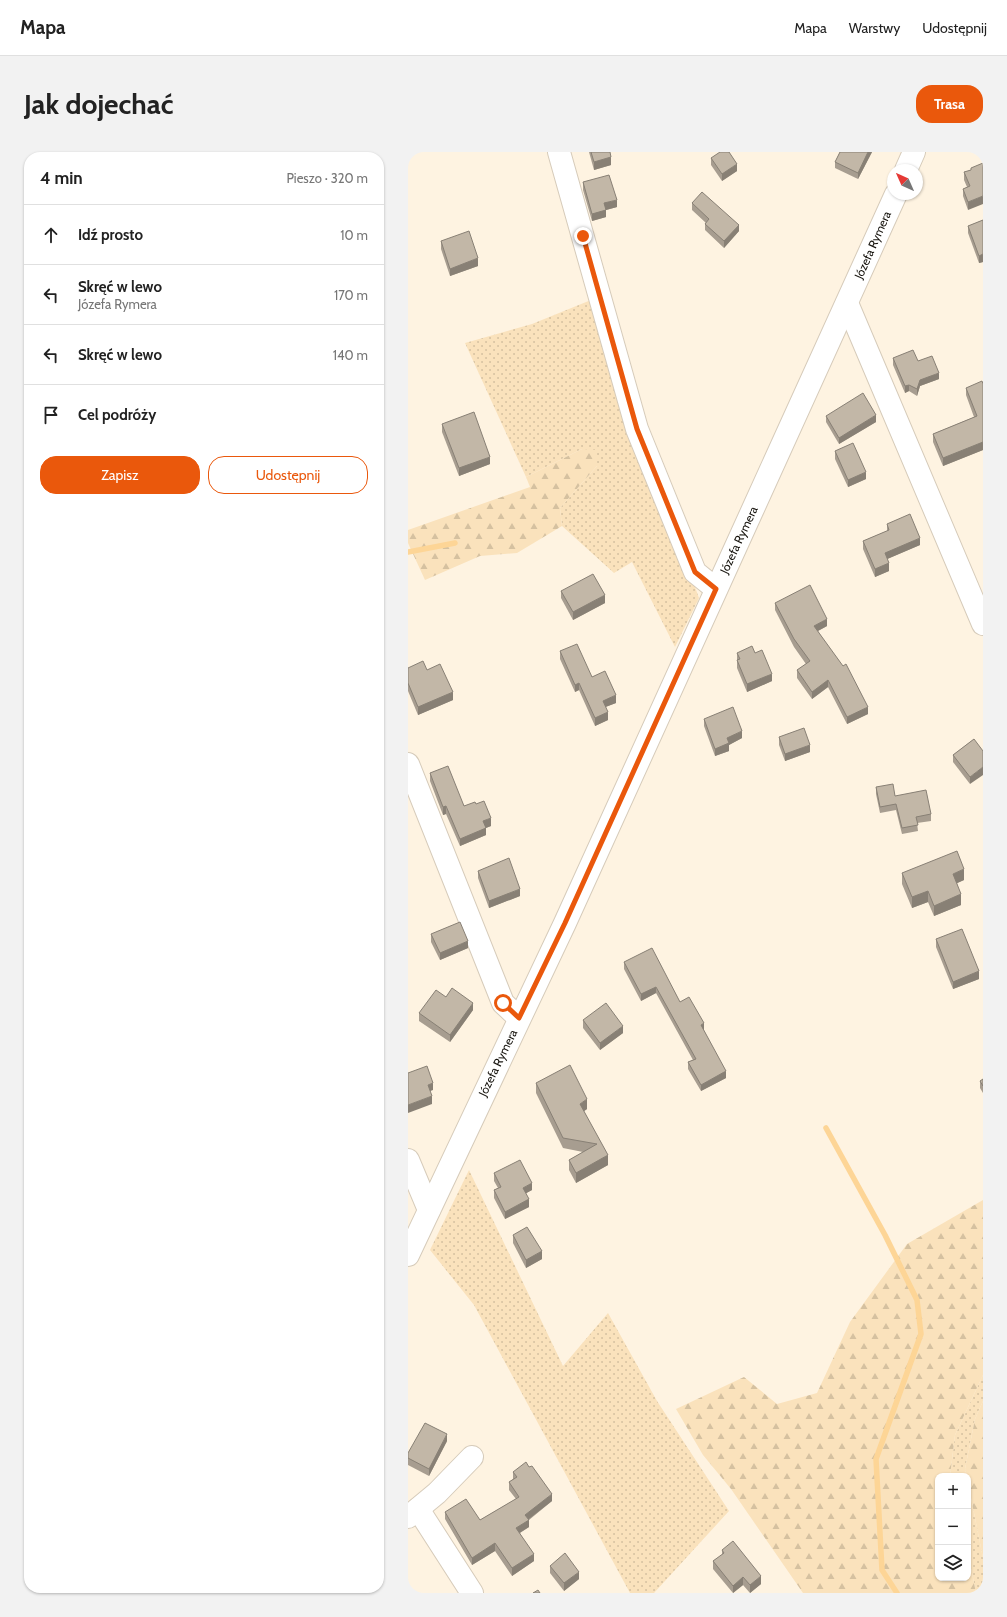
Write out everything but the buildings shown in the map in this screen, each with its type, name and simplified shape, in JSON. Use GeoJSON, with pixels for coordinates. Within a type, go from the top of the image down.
{"type":"FeatureCollection","features":[{"type":"Feature","properties":{"kind":"street"},"geometry":{"type":"LineString","coordinates":[[559,152],[637,429],[695,572],[716,589]]}},
{"type":"Feature","properties":{"kind":"street"},"geometry":{"type":"LineString","coordinates":[[909,164],[914,152]]}},
{"type":"Feature","properties":{"kind":"street","name":"Józefa Rymera"},"geometry":{"type":"LineString","coordinates":[[408,1255],[565,923],[893,200]]}},
{"type":"Feature","properties":{"kind":"street"},"geometry":{"type":"LineString","coordinates":[[847,303],[983,624]]}},
{"type":"Feature","properties":{"kind":"street"},"geometry":{"type":"LineString","coordinates":[[408,764],[503,1003],[519,1018]]}},
{"type":"Feature","properties":{"kind":"street"},"geometry":{"type":"LineString","coordinates":[[408,1160],[429,1210]]}},
{"type":"Feature","properties":{"kind":"street"},"geometry":{"type":"LineString","coordinates":[[472,1457],[437,1493],[413,1513],[472,1593]]}},
{"type":"Feature","properties":{"kind":"green space"},"geometry":{"type":"Polygon","coordinates":[[[591,300],[699,598],[675,647],[632,562],[614,573],[562,526],[560,508],[597,466],[582,449],[526,477],[465,343],[532,324],[591,300]]]}},
{"type":"Feature","properties":{"kind":"green space"},"geometry":{"type":"Polygon","coordinates":[[[582,449],[597,450],[597,466],[560,508],[562,526],[517,553],[480,556],[425,580],[408,543],[408,530],[530,487],[526,477],[582,449]]]}},
{"type":"Feature","properties":{"kind":"green space"},"geometry":{"type":"Polygon","coordinates":[[[469,1170],[563,1366],[608,1313],[657,1401],[729,1511],[654,1593],[630,1593],[474,1305],[430,1250],[469,1170]]]}},
{"type":"Feature","properties":{"kind":"green space"},"geometry":{"type":"Polygon","coordinates":[[[983,1200],[983,1375],[955,1435],[950,1473],[935,1473],[935,1581],[971,1581],[971,1568],[976,1593],[803,1593],[731,1489],[703,1455],[676,1409],[744,1377],[777,1404],[817,1393],[850,1322],[907,1244],[983,1200]]]}},
{"type":"Feature","properties":{"kind":"green space"},"geometry":{"type":"Polygon","coordinates":[[[983,1375],[983,1401],[975,1419],[965,1469],[966,1473],[950,1473],[955,1435],[983,1375]]]}},
{"type":"Feature","properties":{"kind":"green space"},"geometry":{"type":"Polygon","coordinates":[[[983,1401],[983,1558],[971,1498],[971,1473],[966,1473],[965,1469],[975,1419],[983,1401]]]}},
{"type":"Feature","properties":{"kind":"green space"},"geometry":{"type":"Polygon","coordinates":[[[971,1498],[983,1558],[983,1593],[976,1593],[971,1568],[971,1498]]]}},
{"type":"Feature","properties":{"kind":"waterway"},"geometry":{"type":"LineString","coordinates":[[408,552],[455,543]]}},
{"type":"Feature","properties":{"kind":"waterway"},"geometry":{"type":"LineString","coordinates":[[826,1128],[885,1235],[917,1300],[921,1334],[876,1459],[882,1570],[897,1593]]}},
{"type":"Feature","properties":{"kind":"route"},"geometry":{"type":"LineString","coordinates":[[503,1003],[519,1018],[565,923],[716,589],[695,572],[637,429],[583,236]]}}]}
